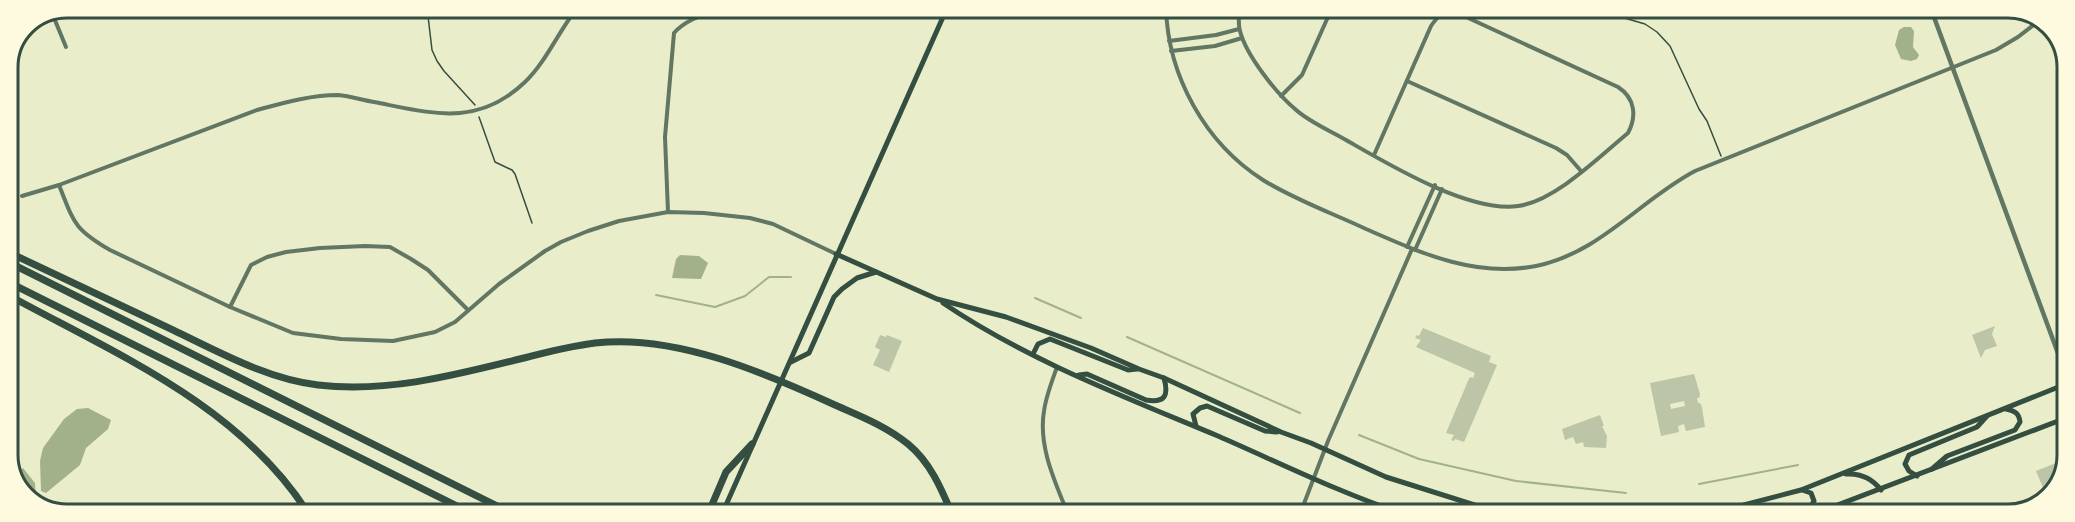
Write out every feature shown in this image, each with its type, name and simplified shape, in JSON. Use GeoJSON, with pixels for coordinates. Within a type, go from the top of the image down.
{"type":"FeatureCollection","features":[{"type":"Feature","properties":{"kind":"highway"},"geometry":{"type":"LineString","coordinates":[[18,257],[266,373],[316,385],[349,388],[403,385],[576,346],[624,341],[668,346],[755,370],[782,380],[880,425],[910,446],[933,473],[947,504]]}},
{"type":"Feature","properties":{"kind":"highway"},"geometry":{"type":"LineString","coordinates":[[18,267],[493,504]]}},
{"type":"Feature","properties":{"kind":"highway"},"geometry":{"type":"LineString","coordinates":[[18,287],[453,504]]}},
{"type":"Feature","properties":{"kind":"highway"},"geometry":{"type":"LineString","coordinates":[[18,300],[204,405],[251,445],[302,504]]}},
{"type":"Feature","properties":{"kind":"highway"},"geometry":{"type":"LineString","coordinates":[[712,504],[726,472],[752,444]]}},
{"type":"Feature","properties":{"kind":"main road"},"geometry":{"type":"LineString","coordinates":[[726,504],[942,18]]}},
{"type":"Feature","properties":{"kind":"main road"},"geometry":{"type":"LineString","coordinates":[[836,254],[937,299],[1006,317],[1091,348],[1386,477],[1464,504]]}},
{"type":"Feature","properties":{"kind":"main road"},"geometry":{"type":"LineString","coordinates":[[789,363],[809,352],[834,297],[858,278],[876,272]]}},
{"type":"Feature","properties":{"kind":"main road"},"geometry":{"type":"LineString","coordinates":[[937,299],[969,321],[1057,367],[1375,504]]}},
{"type":"Feature","properties":{"kind":"main road"},"geometry":{"type":"LineString","coordinates":[[1033,354],[1038,344],[1050,339],[1128,370],[1139,369]]}},
{"type":"Feature","properties":{"kind":"main road"},"geometry":{"type":"LineString","coordinates":[[1078,375],[1088,374],[1146,400],[1154,401],[1166,395],[1164,378]]}},
{"type":"Feature","properties":{"kind":"main road"},"geometry":{"type":"LineString","coordinates":[[1748,504],[1801,490],[2057,388]]}},
{"type":"Feature","properties":{"kind":"main road"},"geometry":{"type":"LineString","coordinates":[[1196,427],[1193,414],[1207,406],[1265,431],[1281,432]]}},
{"type":"Feature","properties":{"kind":"main road"},"geometry":{"type":"LineString","coordinates":[[1929,472],[1947,456],[2015,430],[2020,422],[2019,416],[2016,412],[2005,409]]}},
{"type":"Feature","properties":{"kind":"main road"},"geometry":{"type":"LineString","coordinates":[[1917,476],[1909,471],[1905,464],[1909,455],[1977,427],[1988,415]]}},
{"type":"Feature","properties":{"kind":"main road"},"geometry":{"type":"LineString","coordinates":[[1842,504],[2057,422]]}},
{"type":"Feature","properties":{"kind":"main road"},"geometry":{"type":"LineString","coordinates":[[1841,474],[1862,475],[1881,490]]}},
{"type":"Feature","properties":{"kind":"main road"},"geometry":{"type":"LineString","coordinates":[[1801,490],[1811,493],[1814,501],[1812,504]]}},
{"type":"Feature","properties":{"kind":"street"},"geometry":{"type":"LineString","coordinates":[[22,196],[59,185],[257,110],[310,97],[340,95],[444,115],[477,111],[509,96],[526,81],[570,18]]}},
{"type":"Feature","properties":{"kind":"street"},"geometry":{"type":"LineString","coordinates":[[668,212],[665,137],[674,33],[679,27],[698,18]]}},
{"type":"Feature","properties":{"kind":"street"},"geometry":{"type":"LineString","coordinates":[[1167,18],[1171,51],[1189,98],[1205,124],[1252,172],[1294,196],[1412,249],[1462,266],[1491,269],[1524,268],[1564,258],[1605,235],[1666,188],[1695,171],[1953,68],[2006,45],[2033,25]]}},
{"type":"Feature","properties":{"kind":"street"},"geometry":{"type":"LineString","coordinates":[[1239,18],[1242,38],[1270,83],[1301,114],[1374,155],[1442,189],[1479,203],[1493,206],[1520,206],[1545,198],[1628,133],[1633,124],[1632,104],[1625,92],[1468,18]]}},
{"type":"Feature","properties":{"kind":"street"},"geometry":{"type":"LineString","coordinates":[[1281,96],[1302,75],[1328,18]]}},
{"type":"Feature","properties":{"kind":"street"},"geometry":{"type":"LineString","coordinates":[[1374,155],[1431,26],[1438,18]]}},
{"type":"Feature","properties":{"kind":"street"},"geometry":{"type":"LineString","coordinates":[[1934,18],[2057,351]]}},
{"type":"Feature","properties":{"kind":"street"},"geometry":{"type":"LineString","coordinates":[[54,20],[66,47]]}},
{"type":"Feature","properties":{"kind":"street"},"geometry":{"type":"LineString","coordinates":[[1169,41],[1216,35],[1239,29]]}},
{"type":"Feature","properties":{"kind":"street"},"geometry":{"type":"LineString","coordinates":[[1171,51],[1215,46],[1242,38]]}},
{"type":"Feature","properties":{"kind":"street"},"geometry":{"type":"LineString","coordinates":[[1407,81],[1556,148],[1567,155],[1581,171]]}},
{"type":"Feature","properties":{"kind":"street"},"geometry":{"type":"LineString","coordinates":[[59,185],[77,228],[90,238],[230,307],[293,333],[341,339],[393,340],[435,332],[455,322],[523,266],[561,242],[619,221],[668,212],[750,218],[773,224],[836,254]]}},
{"type":"Feature","properties":{"kind":"street"},"geometry":{"type":"LineString","coordinates":[[1412,249],[1435,185]]}},
{"type":"Feature","properties":{"kind":"street"},"geometry":{"type":"LineString","coordinates":[[1304,504],[1412,249],[1442,189]]}},
{"type":"Feature","properties":{"kind":"street"},"geometry":{"type":"LineString","coordinates":[[230,307],[251,265],[267,256],[320,248],[365,246],[390,248],[428,270],[468,310]]}},
{"type":"Feature","properties":{"kind":"street"},"geometry":{"type":"LineString","coordinates":[[1057,367],[1044,411],[1042,434],[1049,463],[1064,504]]}},
{"type":"Feature","properties":{"kind":"path"},"geometry":{"type":"LineString","coordinates":[[428,18],[432,50],[437,61],[475,105]]}},
{"type":"Feature","properties":{"kind":"path"},"geometry":{"type":"LineString","coordinates":[[1624,18],[1645,24],[1657,32],[1670,46],[1720,153]]}},
{"type":"Feature","properties":{"kind":"path"},"geometry":{"type":"LineString","coordinates":[[478,116],[495,162],[512,170],[515,174],[532,223]]}},
{"type":"Feature","properties":{"kind":"shaded area"},"geometry":{"type":"Polygon","coordinates":[[[1911,27],[1914,31],[1913,47],[1919,55],[1917,59],[1911,61],[1901,59],[1895,45],[1899,30],[1911,27]]]}},
{"type":"Feature","properties":{"kind":"shaded area"},"geometry":{"type":"Polygon","coordinates":[[[680,255],[699,256],[708,263],[701,279],[672,278],[676,259],[680,255]]]}},
{"type":"Feature","properties":{"kind":"shaded area"},"geometry":{"type":"Polygon","coordinates":[[[88,408],[111,420],[108,429],[86,448],[80,465],[46,493],[41,491],[40,461],[43,448],[64,419],[77,409],[88,408]]]}},
{"type":"Feature","properties":{"kind":"shaded area"},"geometry":{"type":"Polygon","coordinates":[[[23,468],[35,483],[36,492],[26,482],[21,470],[23,468]]]}},
{"type":"Feature","properties":{"kind":"building"},"geometry":{"type":"Polygon","coordinates":[[[1995,326],[1992,334],[1997,346],[1985,350],[1981,358],[1972,335],[1995,326]]]}},
{"type":"Feature","properties":{"kind":"building"},"geometry":{"type":"Polygon","coordinates":[[[1423,328],[1491,356],[1489,362],[1497,365],[1464,442],[1451,440],[1454,435],[1446,433],[1468,381],[1475,373],[1416,347],[1421,340],[1415,338],[1419,336],[1423,328]]]}},
{"type":"Feature","properties":{"kind":"building"},"geometry":{"type":"Polygon","coordinates":[[[880,335],[886,337],[887,335],[902,341],[889,372],[873,365],[880,350],[875,347],[880,335]]]}},
{"type":"Feature","properties":{"kind":"building"},"geometry":{"type":"Polygon","coordinates":[[[1694,374],[1700,394],[1697,398],[1698,403],[1702,407],[1705,427],[1686,431],[1684,424],[1678,426],[1679,432],[1661,436],[1650,383],[1694,374]],[[1684,401],[1670,404],[1671,409],[1685,406],[1684,401]]]}},
{"type":"Feature","properties":{"kind":"building"},"geometry":{"type":"Polygon","coordinates":[[[1600,415],[1607,436],[1606,448],[1584,447],[1583,442],[1576,444],[1573,437],[1565,440],[1562,429],[1600,415]]]}},
{"type":"Feature","properties":{"kind":"building"},"geometry":{"type":"Polygon","coordinates":[[[2056,463],[2053,474],[2043,489],[2036,471],[2056,463]]]}},
{"type":"Feature","properties":{"kind":"waterway"},"geometry":{"type":"LineString","coordinates":[[656,295],[715,307],[745,296],[769,277],[791,277]]}},
{"type":"Feature","properties":{"kind":"waterway"},"geometry":{"type":"LineString","coordinates":[[1035,298],[1081,318]]}},
{"type":"Feature","properties":{"kind":"waterway"},"geometry":{"type":"LineString","coordinates":[[1127,337],[1300,413]]}},
{"type":"Feature","properties":{"kind":"waterway"},"geometry":{"type":"LineString","coordinates":[[1359,435],[1419,459],[1516,481],[1626,493]]}},
{"type":"Feature","properties":{"kind":"waterway"},"geometry":{"type":"LineString","coordinates":[[1699,484],[1798,465]]}}]}
